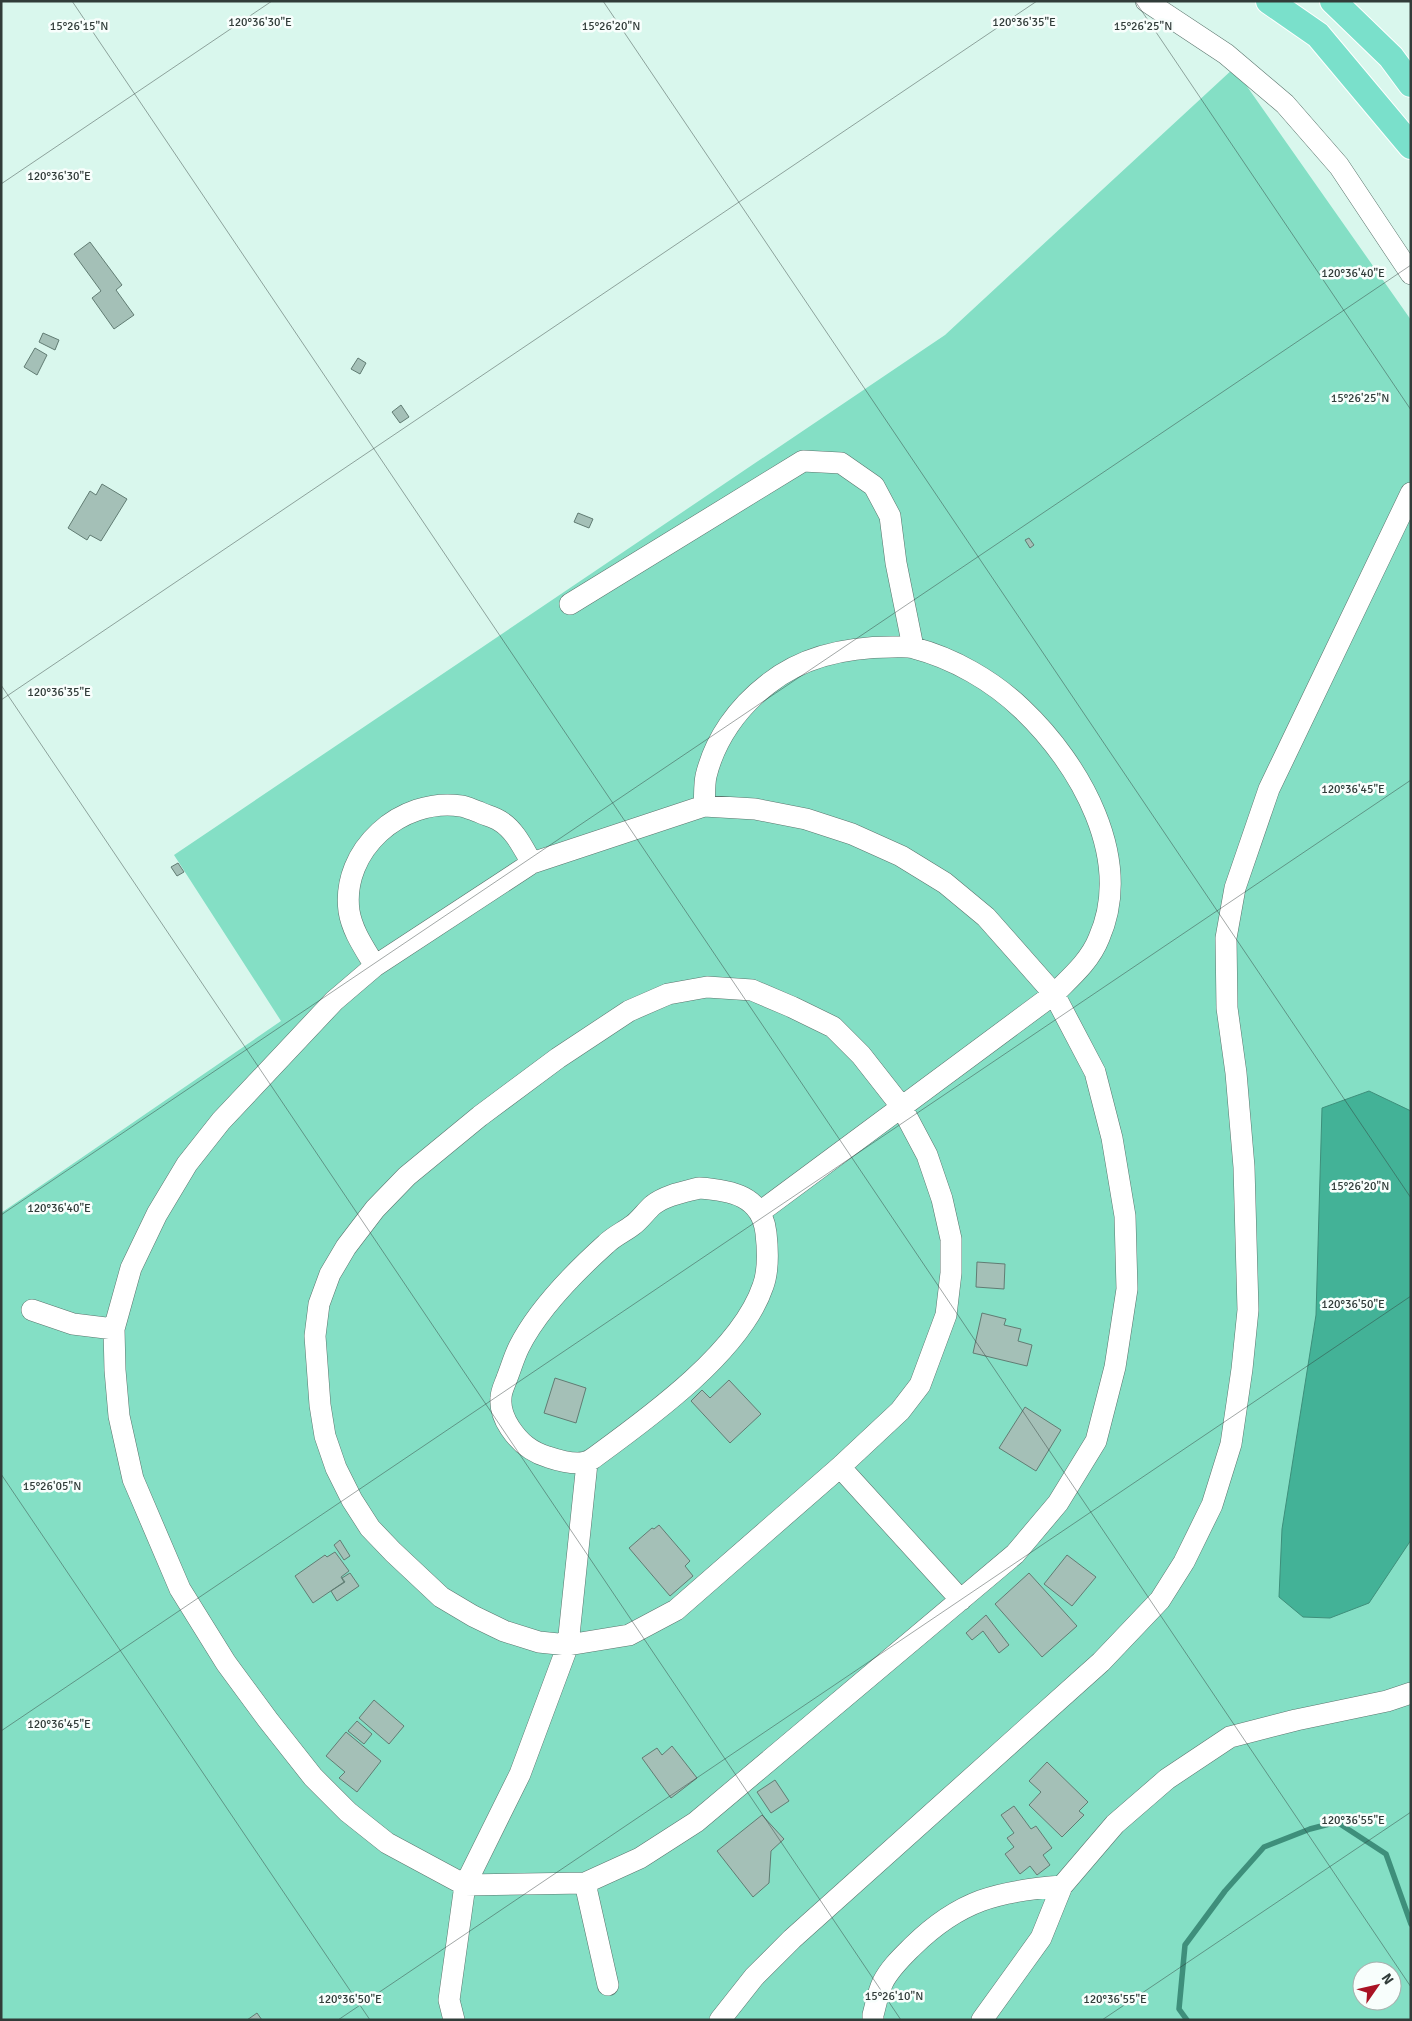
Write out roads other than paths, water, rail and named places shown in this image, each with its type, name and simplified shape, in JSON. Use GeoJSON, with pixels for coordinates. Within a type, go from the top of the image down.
{"type":"FeatureCollection","features":[{"type":"Feature","properties":{"kind":"main road"},"geometry":{"type":"LineString","coordinates":[[1268,1],[1318,35],[1411,146]]}},
{"type":"Feature","properties":{"kind":"main road"},"geometry":{"type":"LineString","coordinates":[[1333,1],[1391,57],[1411,84]]}},
{"type":"Feature","properties":{"kind":"street"},"geometry":{"type":"LineString","coordinates":[[1146,1],[1226,54],[1286,104],[1339,166],[1411,274]]}},
{"type":"Feature","properties":{"kind":"street"},"geometry":{"type":"LineString","coordinates":[[570,604],[803,461],[841,463],[874,486],[890,516],[896,563],[913,648]]}},
{"type":"Feature","properties":{"kind":"street"},"geometry":{"type":"LineString","coordinates":[[720,2020],[754,1977],[792,1939],[1100,1662],[1160,1600],[1184,1562],[1212,1505],[1231,1444],[1248,1310],[1244,1166],[1236,1073],[1227,1008],[1226,938],[1235,888],[1269,789],[1410,495]]}},
{"type":"Feature","properties":{"kind":"street"},"geometry":{"type":"LineString","coordinates":[[704,806],[706,777],[723,732],[755,694],[775,678],[799,664],[824,656],[867,647],[913,648],[958,665],[997,688],[1022,708],[1068,763],[1100,827],[1107,854],[1111,884],[1108,911],[1099,938],[1086,961],[1054,994],[760,1212]]}},
{"type":"Feature","properties":{"kind":"street"},"geometry":{"type":"LineString","coordinates":[[375,966],[355,931],[349,911],[350,890],[354,866],[366,846],[387,826],[418,809],[439,806],[461,806],[500,820],[515,834],[532,863]]}},
{"type":"Feature","properties":{"kind":"street"},"geometry":{"type":"LineString","coordinates":[[704,806],[755,809],[806,819],[852,834],[901,856],[945,883],[986,917],[1054,994],[1095,1072],[1112,1138],[1126,1216],[1127,1289],[1115,1367],[1096,1441],[1058,1503],[1015,1554],[696,1822],[640,1858],[585,1883],[465,1885],[387,1842],[348,1812],[313,1777],[226,1663],[180,1589],[133,1479],[119,1416],[114,1329],[131,1268],[157,1214],[187,1164],[221,1121],[334,1001],[375,966],[532,863],[704,806]]}},
{"type":"Feature","properties":{"kind":"street"},"geometry":{"type":"LineString","coordinates":[[706,987],[752,990],[833,1027],[861,1055],[901,1106],[927,1155],[942,1199],[951,1238],[951,1273],[946,1315],[920,1385],[900,1411],[840,1467],[676,1610],[629,1635],[568,1645],[539,1642],[504,1631],[473,1616],[441,1597],[370,1528],[352,1500],[336,1468],[326,1436],[320,1405],[315,1336],[319,1304],[330,1274],[346,1247],[375,1209],[407,1176],[480,1116],[558,1058],[629,1011],[668,994],[706,987]]}},
{"type":"Feature","properties":{"kind":"street"},"geometry":{"type":"LineString","coordinates":[[699,1188],[723,1189],[745,1198],[760,1212],[766,1230],[768,1252],[763,1286],[750,1313],[733,1336],[685,1387],[659,1410],[587,1463],[554,1459],[535,1453],[517,1440],[504,1418],[501,1397],[519,1347],[550,1302],[608,1242],[633,1225],[654,1204],[678,1193],[699,1188]]}},
{"type":"Feature","properties":{"kind":"street"},"geometry":{"type":"LineString","coordinates":[[32,1310],[73,1324],[114,1329]]}},
{"type":"Feature","properties":{"kind":"street"},"geometry":{"type":"LineString","coordinates":[[454,2020],[449,2000],[465,1885],[520,1774],[568,1645],[587,1463]]}},
{"type":"Feature","properties":{"kind":"street"},"geometry":{"type":"LineString","coordinates":[[840,1467],[961,1600]]}},
{"type":"Feature","properties":{"kind":"street"},"geometry":{"type":"LineString","coordinates":[[982,2020],[1041,1938],[1062,1886],[1115,1824],[1167,1779],[1230,1738],[1296,1720],[1387,1701],[1411,1693]]}},
{"type":"Feature","properties":{"kind":"street"},"geometry":{"type":"LineString","coordinates":[[585,1883],[608,1985]]}},
{"type":"Feature","properties":{"kind":"street"},"geometry":{"type":"LineString","coordinates":[[873,2020],[883,1982],[900,1958],[932,1927],[973,1902],[1018,1890],[1062,1886]]}},
{"type":"Feature","properties":{"kind":"waterway"},"geometry":{"type":"LineString","coordinates":[[1187,2020],[1179,2009],[1185,1945],[1225,1891],[1264,1847],[1310,1829],[1337,1822],[1386,1854],[1411,1924]]}}]}
